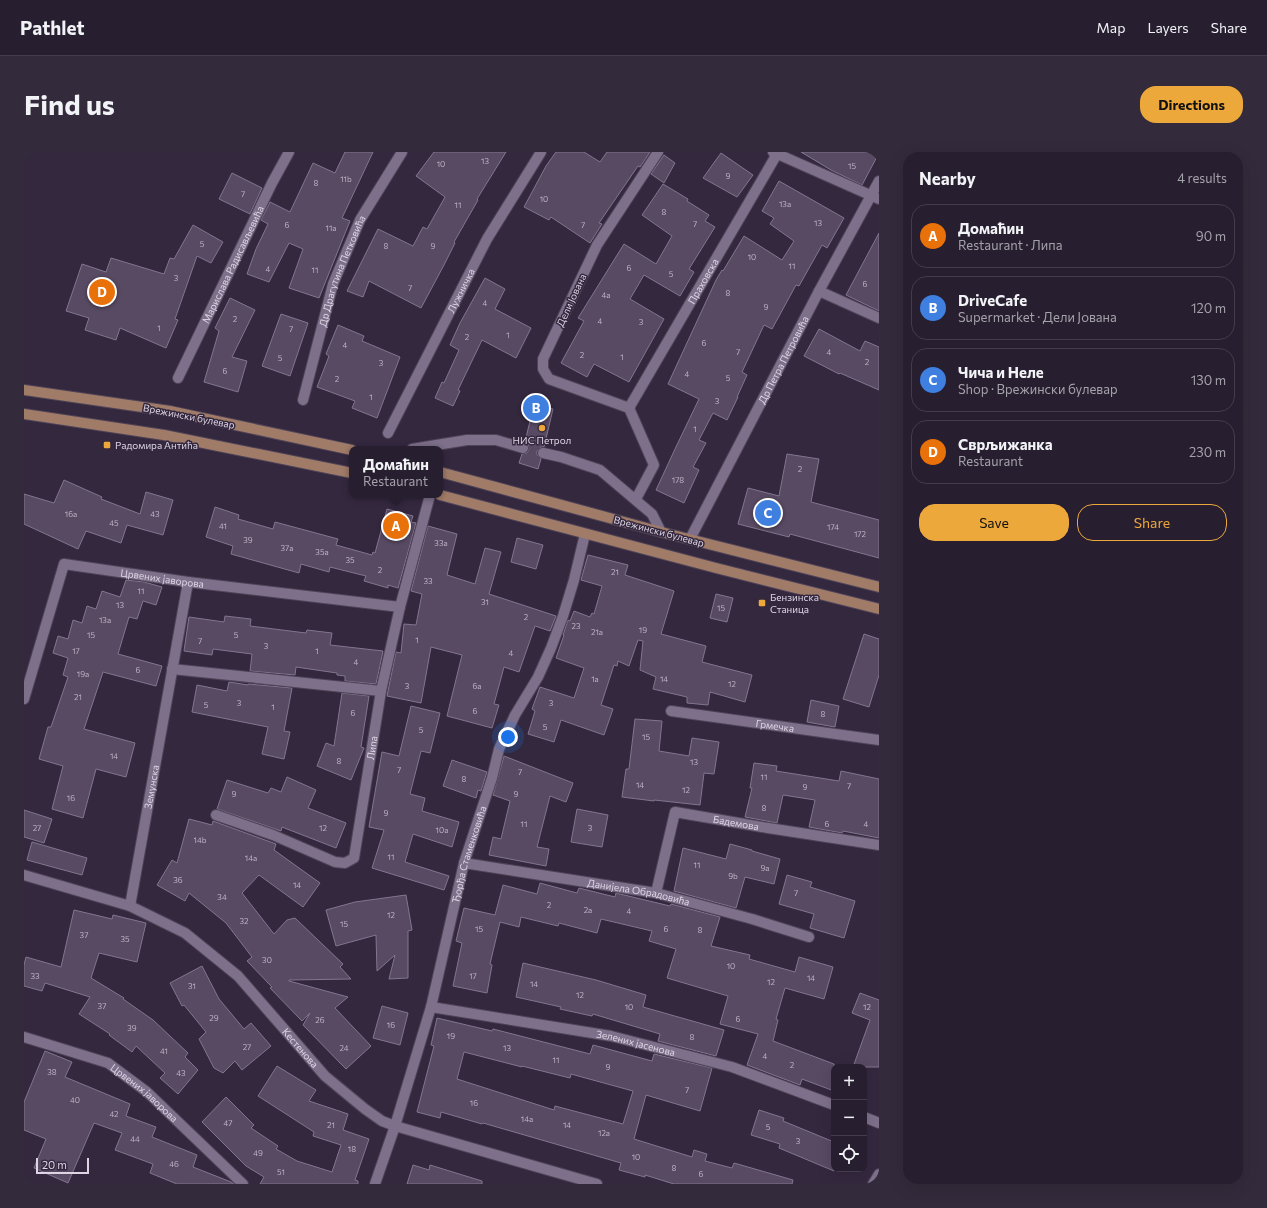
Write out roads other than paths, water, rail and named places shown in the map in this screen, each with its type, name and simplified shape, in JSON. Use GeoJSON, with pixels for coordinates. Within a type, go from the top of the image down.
{"type":"FeatureCollection","features":[{"type":"Feature","properties":{"kind":"main road","name":"Врежински булевар"},"geometry":{"type":"LineString","coordinates":[[24,390],[170,411],[349,449]]}},
{"type":"Feature","properties":{"kind":"main road"},"geometry":{"type":"LineString","coordinates":[[24,414],[164,435],[349,472]]}},
{"type":"Feature","properties":{"kind":"main road","name":"Врежински булевар"},"geometry":{"type":"LineString","coordinates":[[443,473],[661,532],[879,587]]}},
{"type":"Feature","properties":{"kind":"main road"},"geometry":{"type":"LineString","coordinates":[[443,496],[585,534],[879,609]]}},
{"type":"Feature","properties":{"kind":"street","name":"Марислава Радисављевића"},"geometry":{"type":"LineString","coordinates":[[178,378],[272,183],[289,152]]}},
{"type":"Feature","properties":{"kind":"street","name":"Др Драгутина Петковића"},"geometry":{"type":"LineString","coordinates":[[303,400],[333,284],[360,220],[402,152]]}},
{"type":"Feature","properties":{"kind":"street","name":"Лужничка"},"geometry":{"type":"LineString","coordinates":[[388,433],[487,239],[541,152]]}},
{"type":"Feature","properties":{"kind":"street","name":"Дели Јована"},"geometry":{"type":"LineString","coordinates":[[629,408],[548,378],[543,369],[543,359],[597,245],[658,152]]}},
{"type":"Feature","properties":{"kind":"street","name":"Праховска"},"geometry":{"type":"LineString","coordinates":[[629,408],[775,153]]}},
{"type":"Feature","properties":{"kind":"street"},"geometry":{"type":"LineString","coordinates":[[775,153],[875,198]]}},
{"type":"Feature","properties":{"kind":"street","name":"Др Петра Петровића"},"geometry":{"type":"LineString","coordinates":[[690,539],[819,291],[875,198],[879,181]]}},
{"type":"Feature","properties":{"kind":"street"},"geometry":{"type":"LineString","coordinates":[[819,291],[879,318]]}},
{"type":"Feature","properties":{"kind":"street"},"geometry":{"type":"LineString","coordinates":[[629,408],[654,464],[636,499]]}},
{"type":"Feature","properties":{"kind":"street"},"geometry":{"type":"LineString","coordinates":[[430,446],[467,440],[496,440],[523,448]]}},
{"type":"Feature","properties":{"kind":"street"},"geometry":{"type":"LineString","coordinates":[[543,453],[561,456],[600,470],[652,514],[661,532]]}},
{"type":"Feature","properties":{"kind":"street","name":"Липа"},"geometry":{"type":"LineString","coordinates":[[216,815],[273,835],[335,862],[344,863],[354,858],[382,691],[400,607],[429,498]]}},
{"type":"Feature","properties":{"kind":"street","name":"Ђорђа Стаменковића"},"geometry":{"type":"LineString","coordinates":[[375,1184],[395,1126],[431,1007],[464,863],[492,778],[499,748],[514,715],[538,677],[551,648],[574,580],[585,534]]}},
{"type":"Feature","properties":{"kind":"street","name":"Црвених јаворова"},"geometry":{"type":"LineString","coordinates":[[24,700],[64,564],[188,582],[400,607]]}},
{"type":"Feature","properties":{"kind":"street","name":"Земунска"},"geometry":{"type":"LineString","coordinates":[[130,906],[188,582]]}},
{"type":"Feature","properties":{"kind":"street"},"geometry":{"type":"LineString","coordinates":[[172,668],[382,691]]}},
{"type":"Feature","properties":{"kind":"street","name":"Грмечка"},"geometry":{"type":"LineString","coordinates":[[672,711],[879,740]]}},
{"type":"Feature","properties":{"kind":"street","name":"Бадемова"},"geometry":{"type":"LineString","coordinates":[[656,893],[675,812],[768,828],[879,844]]}},
{"type":"Feature","properties":{"kind":"street","name":"Данијела Обрадовића"},"geometry":{"type":"LineString","coordinates":[[464,863],[656,893],[752,919],[809,937]]}},
{"type":"Feature","properties":{"kind":"street","name":"Кестенова"},"geometry":{"type":"LineString","coordinates":[[24,875],[130,906],[186,933],[238,976],[325,1076],[382,1121],[597,1184]]}},
{"type":"Feature","properties":{"kind":"street","name":"Зелених јасенова"},"geometry":{"type":"LineString","coordinates":[[431,1007],[611,1036],[732,1066],[831,1104]]}},
{"type":"Feature","properties":{"kind":"street","name":"Црвених јаворова"},"geometry":{"type":"LineString","coordinates":[[24,1037],[108,1063],[147,1092],[243,1184]]}},
{"type":"Feature","properties":{"kind":"street"},"geometry":{"type":"LineString","coordinates":[[867,1118],[879,1123]]}},
{"type":"Feature","properties":{"kind":"street"},"geometry":{"type":"LineString","coordinates":[[873,1184],[879,1174]]}},
{"type":"Feature","properties":{"kind":"place","name":"Сврљижанка"},"geometry":{"type":"Point","coordinates":[102,292]}},
{"type":"Feature","properties":{"kind":"place","name":"DriveCafe"},"geometry":{"type":"Point","coordinates":[536,408]}},
{"type":"Feature","properties":{"kind":"place","name":"НИС Петрол"},"geometry":{"type":"Point","coordinates":[542,428]}},
{"type":"Feature","properties":{"kind":"place","name":"Радомира Антића"},"geometry":{"type":"Point","coordinates":[107,445]}},
{"type":"Feature","properties":{"kind":"place","name":"Чича и Неле"},"geometry":{"type":"Point","coordinates":[768,513]}},
{"type":"Feature","properties":{"kind":"place","name":"Домаћин"},"geometry":{"type":"Point","coordinates":[396,526]}},
{"type":"Feature","properties":{"kind":"place","name":"Бензинска Станица"},"geometry":{"type":"Point","coordinates":[762,603]}}]}
